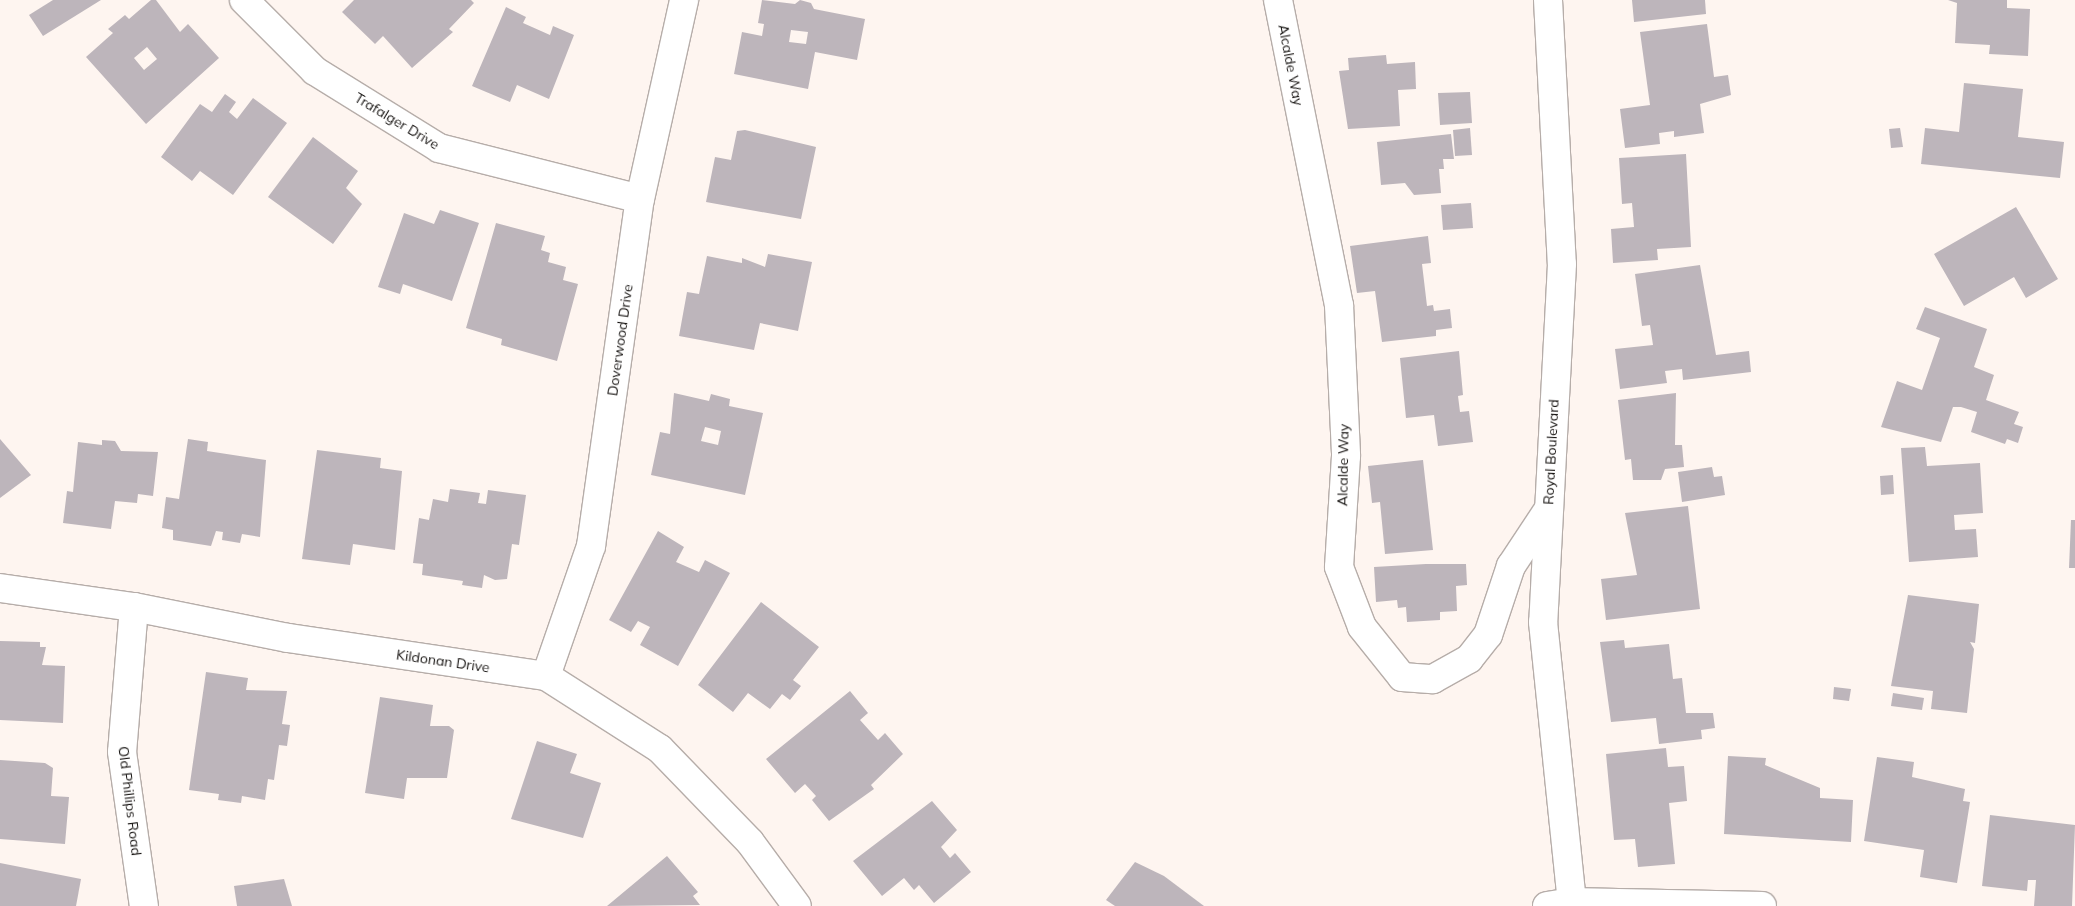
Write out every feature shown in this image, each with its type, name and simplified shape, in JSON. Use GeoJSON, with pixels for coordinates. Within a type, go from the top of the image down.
{"type":"FeatureCollection","features":[{"type":"Feature","properties":{"kind":"street","name":"Trafalger Drive"},"geometry":{"type":"LineString","coordinates":[[244,0],[314,71],[439,148],[640,199]]}},
{"type":"Feature","properties":{"kind":"street","name":"Doverwood Drive"},"geometry":{"type":"LineString","coordinates":[[546,676],[591,546],[640,199],[684,0]]}},
{"type":"Feature","properties":{"kind":"street","name":"Alcalde Way"},"geometry":{"type":"LineString","coordinates":[[1278,0],[1339,304],[1346,456],[1339,567],[1362,627],[1402,677],[1433,679],[1469,659],[1488,635],[1511,566],[1548,510]]}},
{"type":"Feature","properties":{"kind":"street","name":"Royal Boulevard"},"geometry":{"type":"LineString","coordinates":[[1548,0],[1562,264],[1543,622],[1560,904]]}},
{"type":"Feature","properties":{"kind":"street","name":"Kildonan Drive"},"geometry":{"type":"LineString","coordinates":[[0,588],[134,607],[288,638],[546,676],[660,749],[750,842],[797,906]]}},
{"type":"Feature","properties":{"kind":"street","name":"Old Phillips Road"},"geometry":{"type":"LineString","coordinates":[[134,607],[122,752],[144,906]]}},
{"type":"Feature","properties":{"kind":"street"},"geometry":{"type":"LineString","coordinates":[[1560,904],[1762,906]]}},
{"type":"Feature","properties":{"kind":"building"},"geometry":{"type":"Polygon","coordinates":[[[53,0],[101,0],[43,36],[29,15],[53,0]]]}},
{"type":"Feature","properties":{"kind":"building"},"geometry":{"type":"Polygon","coordinates":[[[151,0],[156,0],[180,32],[188,24],[219,58],[146,124],[86,57],[113,33],[108,29],[125,15],[129,19],[151,0]],[[147,47],[134,58],[144,70],[157,59],[147,47]]]}},
{"type":"Feature","properties":{"kind":"building"},"geometry":{"type":"Polygon","coordinates":[[[354,0],[471,0],[474,3],[449,29],[453,32],[412,68],[383,36],[375,44],[342,12],[354,0]]]}},
{"type":"Feature","properties":{"kind":"building"},"geometry":{"type":"Polygon","coordinates":[[[762,0],[795,4],[800,0],[811,3],[814,9],[865,19],[857,60],[815,52],[808,89],[734,74],[742,32],[762,36],[764,24],[758,23],[762,0]],[[791,30],[789,42],[806,44],[808,32],[791,30]]]}},
{"type":"Feature","properties":{"kind":"building"},"geometry":{"type":"Polygon","coordinates":[[[1632,0],[1705,0],[1706,14],[1634,22],[1632,0]]]}},
{"type":"Feature","properties":{"kind":"building"},"geometry":{"type":"Polygon","coordinates":[[[1948,0],[2007,0],[2007,8],[2030,9],[2028,56],[1989,54],[1990,45],[1955,43],[1957,3],[1948,0]]]}},
{"type":"Feature","properties":{"kind":"building"},"geometry":{"type":"Polygon","coordinates":[[[506,7],[526,17],[523,23],[550,35],[553,26],[574,35],[549,99],[517,85],[510,102],[472,86],[506,7]]]}},
{"type":"Feature","properties":{"kind":"building"},"geometry":{"type":"Polygon","coordinates":[[[1707,24],[1714,77],[1728,75],[1731,95],[1700,104],[1704,133],[1674,137],[1674,131],[1659,133],[1660,144],[1625,148],[1620,109],[1650,105],[1640,32],[1707,24]]]}},
{"type":"Feature","properties":{"kind":"building"},"geometry":{"type":"Polygon","coordinates":[[[1386,55],[1387,64],[1415,62],[1416,89],[1398,90],[1400,126],[1348,129],[1339,71],[1349,70],[1348,58],[1386,55]]]}},
{"type":"Feature","properties":{"kind":"building"},"geometry":{"type":"Polygon","coordinates":[[[1964,83],[2023,89],[2018,137],[2064,142],[2060,178],[1921,164],[1925,128],[1959,132],[1964,83]]]}},
{"type":"Feature","properties":{"kind":"building"},"geometry":{"type":"Polygon","coordinates":[[[1470,92],[1472,123],[1440,125],[1438,93],[1470,92]]]}},
{"type":"Feature","properties":{"kind":"building"},"geometry":{"type":"Polygon","coordinates":[[[225,94],[236,102],[229,112],[237,119],[253,98],[287,123],[233,195],[200,171],[192,181],[161,157],[200,104],[212,112],[225,94]]]}},
{"type":"Feature","properties":{"kind":"building"},"geometry":{"type":"Polygon","coordinates":[[[1470,128],[1472,155],[1455,156],[1453,130],[1470,128]]]}},
{"type":"Feature","properties":{"kind":"building"},"geometry":{"type":"Polygon","coordinates":[[[1900,128],[1903,147],[1891,148],[1889,129],[1900,128]]]}},
{"type":"Feature","properties":{"kind":"building"},"geometry":{"type":"Polygon","coordinates":[[[745,130],[816,147],[801,219],[706,202],[715,157],[731,160],[737,131],[745,130]]]}},
{"type":"Feature","properties":{"kind":"building"},"geometry":{"type":"Polygon","coordinates":[[[1451,134],[1454,159],[1443,159],[1444,169],[1439,169],[1441,193],[1414,195],[1405,183],[1381,185],[1377,142],[1451,134]]]}},
{"type":"Feature","properties":{"kind":"building"},"geometry":{"type":"Polygon","coordinates":[[[313,137],[358,171],[346,188],[362,204],[333,244],[268,197],[313,137]]]}},
{"type":"Feature","properties":{"kind":"building"},"geometry":{"type":"Polygon","coordinates":[[[1686,154],[1691,247],[1657,249],[1658,260],[1613,263],[1611,229],[1634,227],[1632,203],[1622,204],[1619,158],[1686,154]]]}},
{"type":"Feature","properties":{"kind":"building"},"geometry":{"type":"Polygon","coordinates":[[[1471,203],[1473,228],[1443,230],[1441,205],[1471,203]]]}},
{"type":"Feature","properties":{"kind":"building"},"geometry":{"type":"Polygon","coordinates":[[[2016,207],[2058,279],[2026,298],[2014,277],[1964,306],[1934,254],[2016,207]]]}},
{"type":"Feature","properties":{"kind":"building"},"geometry":{"type":"Polygon","coordinates":[[[440,210],[479,223],[452,301],[403,284],[400,294],[378,287],[404,213],[434,224],[440,210]]]}},
{"type":"Feature","properties":{"kind":"building"},"geometry":{"type":"Polygon","coordinates":[[[496,223],[545,236],[541,250],[550,253],[548,262],[566,267],[563,280],[578,284],[557,361],[501,345],[502,339],[466,328],[496,223]]]}},
{"type":"Feature","properties":{"kind":"building"},"geometry":{"type":"Polygon","coordinates":[[[1428,236],[1431,263],[1422,264],[1427,306],[1433,305],[1434,311],[1450,309],[1452,328],[1436,330],[1436,336],[1382,342],[1375,291],[1357,293],[1350,246],[1428,236]]]}},
{"type":"Feature","properties":{"kind":"building"},"geometry":{"type":"Polygon","coordinates":[[[768,254],[812,262],[798,331],[760,323],[754,350],[679,336],[687,292],[699,294],[707,256],[742,263],[742,258],[765,267],[768,254]]]}},
{"type":"Feature","properties":{"kind":"building"},"geometry":{"type":"Polygon","coordinates":[[[1700,265],[1716,355],[1749,351],[1751,372],[1683,380],[1682,369],[1665,371],[1667,383],[1620,389],[1615,349],[1653,345],[1650,325],[1642,326],[1635,274],[1700,265]]]}},
{"type":"Feature","properties":{"kind":"building"},"geometry":{"type":"Polygon","coordinates":[[[1925,307],[1987,329],[1974,367],[1994,375],[1986,400],[2019,412],[2014,424],[2023,427],[2018,443],[2007,439],[2005,444],[1971,432],[1977,412],[1961,407],[1953,407],[1941,442],[1881,427],[1897,381],[1922,390],[1940,338],[1916,329],[1925,307]]]}},
{"type":"Feature","properties":{"kind":"building"},"geometry":{"type":"Polygon","coordinates":[[[1459,351],[1463,395],[1458,396],[1460,412],[1469,411],[1473,442],[1438,446],[1434,415],[1406,418],[1400,358],[1459,351]]]}},
{"type":"Feature","properties":{"kind":"building"},"geometry":{"type":"Polygon","coordinates":[[[674,393],[709,401],[711,394],[730,399],[729,406],[763,413],[745,495],[651,475],[660,432],[670,434],[674,393]],[[705,427],[701,441],[718,445],[721,431],[705,427]]]}},
{"type":"Feature","properties":{"kind":"building"},"geometry":{"type":"Polygon","coordinates":[[[1676,393],[1675,445],[1682,445],[1684,467],[1665,469],[1661,480],[1633,480],[1631,459],[1625,460],[1618,400],[1676,393]]]}},
{"type":"Feature","properties":{"kind":"building"},"geometry":{"type":"Polygon","coordinates":[[[0,439],[31,475],[0,498],[0,439]]]}},
{"type":"Feature","properties":{"kind":"building"},"geometry":{"type":"Polygon","coordinates":[[[188,439],[208,442],[207,451],[266,460],[260,537],[242,534],[240,543],[222,540],[223,532],[216,531],[211,546],[173,540],[173,530],[162,528],[166,497],[179,499],[188,439]]]}},
{"type":"Feature","properties":{"kind":"building"},"geometry":{"type":"Polygon","coordinates":[[[102,440],[115,441],[121,451],[158,452],[153,496],[138,494],[137,503],[115,501],[111,529],[63,523],[67,491],[73,492],[78,442],[102,445],[102,440]]]}},
{"type":"Feature","properties":{"kind":"building"},"geometry":{"type":"Polygon","coordinates":[[[1925,447],[1927,466],[1980,463],[1983,513],[1954,515],[1955,530],[1976,529],[1978,557],[1909,562],[1901,448],[1925,447]]]}},
{"type":"Feature","properties":{"kind":"building"},"geometry":{"type":"Polygon","coordinates":[[[317,450],[381,458],[380,468],[402,471],[395,550],[353,544],[350,565],[302,559],[317,450]]]}},
{"type":"Feature","properties":{"kind":"building"},"geometry":{"type":"Polygon","coordinates":[[[1423,460],[1433,550],[1385,554],[1380,502],[1372,503],[1368,466],[1423,460]]]}},
{"type":"Feature","properties":{"kind":"building"},"geometry":{"type":"Polygon","coordinates":[[[1712,467],[1714,477],[1722,476],[1725,495],[1682,502],[1678,472],[1712,467]]]}},
{"type":"Feature","properties":{"kind":"building"},"geometry":{"type":"Polygon","coordinates":[[[1893,475],[1894,494],[1881,495],[1880,476],[1893,475]]]}},
{"type":"Feature","properties":{"kind":"building"},"geometry":{"type":"Polygon","coordinates":[[[450,489],[480,493],[478,503],[486,504],[488,490],[526,495],[519,545],[512,544],[507,579],[495,580],[484,575],[482,588],[462,585],[463,581],[422,575],[423,564],[413,563],[419,518],[429,520],[433,499],[448,502],[450,489]]]}},
{"type":"Feature","properties":{"kind":"building"},"geometry":{"type":"Polygon","coordinates":[[[1688,506],[1700,609],[1606,620],[1601,579],[1637,575],[1625,513],[1688,506]]]}},
{"type":"Feature","properties":{"kind":"building"},"geometry":{"type":"Polygon","coordinates":[[[2071,520],[2075,520],[2075,568],[2069,568],[2071,520]]]}},
{"type":"Feature","properties":{"kind":"building"},"geometry":{"type":"Polygon","coordinates":[[[658,531],[684,547],[676,562],[699,572],[705,560],[730,573],[678,666],[640,645],[650,627],[638,621],[631,632],[609,620],[658,531]]]}},
{"type":"Feature","properties":{"kind":"building"},"geometry":{"type":"Polygon","coordinates":[[[1466,564],[1467,585],[1456,586],[1457,611],[1440,612],[1440,620],[1407,622],[1406,607],[1398,608],[1397,600],[1376,602],[1374,567],[1466,564]]]}},
{"type":"Feature","properties":{"kind":"building"},"geometry":{"type":"Polygon","coordinates":[[[1908,595],[1979,604],[1975,643],[1970,642],[1974,649],[1967,713],[1931,709],[1933,691],[1891,686],[1908,595]]]}},
{"type":"Feature","properties":{"kind":"building"},"geometry":{"type":"Polygon","coordinates":[[[761,602],[819,647],[793,680],[801,686],[790,700],[782,694],[770,709],[748,693],[733,712],[698,685],[761,602]]]}},
{"type":"Feature","properties":{"kind":"building"},"geometry":{"type":"Polygon","coordinates":[[[1624,640],[1625,648],[1669,644],[1673,679],[1682,678],[1686,713],[1713,713],[1715,728],[1701,730],[1702,739],[1659,744],[1656,718],[1611,722],[1600,642],[1624,640]]]}},
{"type":"Feature","properties":{"kind":"building"},"geometry":{"type":"Polygon","coordinates":[[[0,641],[40,642],[40,647],[46,647],[42,665],[65,666],[63,723],[0,720],[0,641]]]}},
{"type":"Feature","properties":{"kind":"building"},"geometry":{"type":"Polygon","coordinates":[[[206,672],[248,678],[246,690],[287,691],[282,724],[290,725],[287,746],[279,745],[274,780],[268,779],[265,800],[242,796],[241,803],[218,800],[219,794],[189,790],[206,672]]]}},
{"type":"Feature","properties":{"kind":"building"},"geometry":{"type":"Polygon","coordinates":[[[1834,687],[1851,689],[1849,701],[1833,699],[1834,687]]]}},
{"type":"Feature","properties":{"kind":"building"},"geometry":{"type":"Polygon","coordinates":[[[850,691],[868,713],[860,720],[878,740],[885,733],[903,754],[871,785],[874,789],[829,821],[812,800],[816,796],[805,784],[795,793],[766,759],[850,691]]]}},
{"type":"Feature","properties":{"kind":"building"},"geometry":{"type":"Polygon","coordinates":[[[1893,693],[1924,698],[1922,710],[1891,706],[1893,693]]]}},
{"type":"Feature","properties":{"kind":"building"},"geometry":{"type":"Polygon","coordinates":[[[380,697],[433,705],[430,726],[449,726],[454,730],[447,778],[407,778],[404,799],[365,793],[380,697]]]}},
{"type":"Feature","properties":{"kind":"building"},"geometry":{"type":"Polygon","coordinates":[[[537,741],[577,754],[570,773],[601,783],[583,838],[511,819],[537,741]]]}},
{"type":"Feature","properties":{"kind":"building"},"geometry":{"type":"Polygon","coordinates":[[[1666,748],[1668,767],[1684,766],[1687,801],[1669,803],[1675,864],[1638,867],[1635,839],[1614,840],[1606,754],[1666,748]]]}},
{"type":"Feature","properties":{"kind":"building"},"geometry":{"type":"Polygon","coordinates":[[[1728,756],[1766,758],[1765,765],[1820,788],[1820,798],[1853,800],[1851,842],[1724,834],[1728,756]]]}},
{"type":"Feature","properties":{"kind":"building"},"geometry":{"type":"Polygon","coordinates":[[[1877,757],[1914,762],[1912,777],[1965,789],[1963,801],[1970,802],[1957,883],[1920,877],[1924,850],[1864,841],[1877,757]]]}},
{"type":"Feature","properties":{"kind":"building"},"geometry":{"type":"Polygon","coordinates":[[[0,760],[45,763],[53,768],[51,796],[69,797],[65,844],[0,839],[0,760]]]}},
{"type":"Feature","properties":{"kind":"building"},"geometry":{"type":"Polygon","coordinates":[[[932,801],[957,830],[941,847],[950,858],[955,853],[971,872],[934,903],[919,885],[914,890],[904,878],[882,896],[853,861],[932,801]]]}},
{"type":"Feature","properties":{"kind":"building"},"geometry":{"type":"Polygon","coordinates":[[[1990,815],[2075,825],[2072,906],[2034,906],[2036,880],[2028,880],[2027,891],[1982,886],[1990,815]]]}},
{"type":"Feature","properties":{"kind":"building"},"geometry":{"type":"Polygon","coordinates":[[[667,856],[698,892],[693,896],[700,905],[607,906],[667,856]]]}},
{"type":"Feature","properties":{"kind":"building"},"geometry":{"type":"Polygon","coordinates":[[[1135,862],[1164,876],[1204,906],[1115,906],[1106,900],[1135,862]]]}},
{"type":"Feature","properties":{"kind":"building"},"geometry":{"type":"Polygon","coordinates":[[[0,863],[81,879],[76,906],[0,906],[0,863]]]}},
{"type":"Feature","properties":{"kind":"building"},"geometry":{"type":"Polygon","coordinates":[[[284,879],[292,906],[237,906],[234,886],[284,879]]]}}]}
